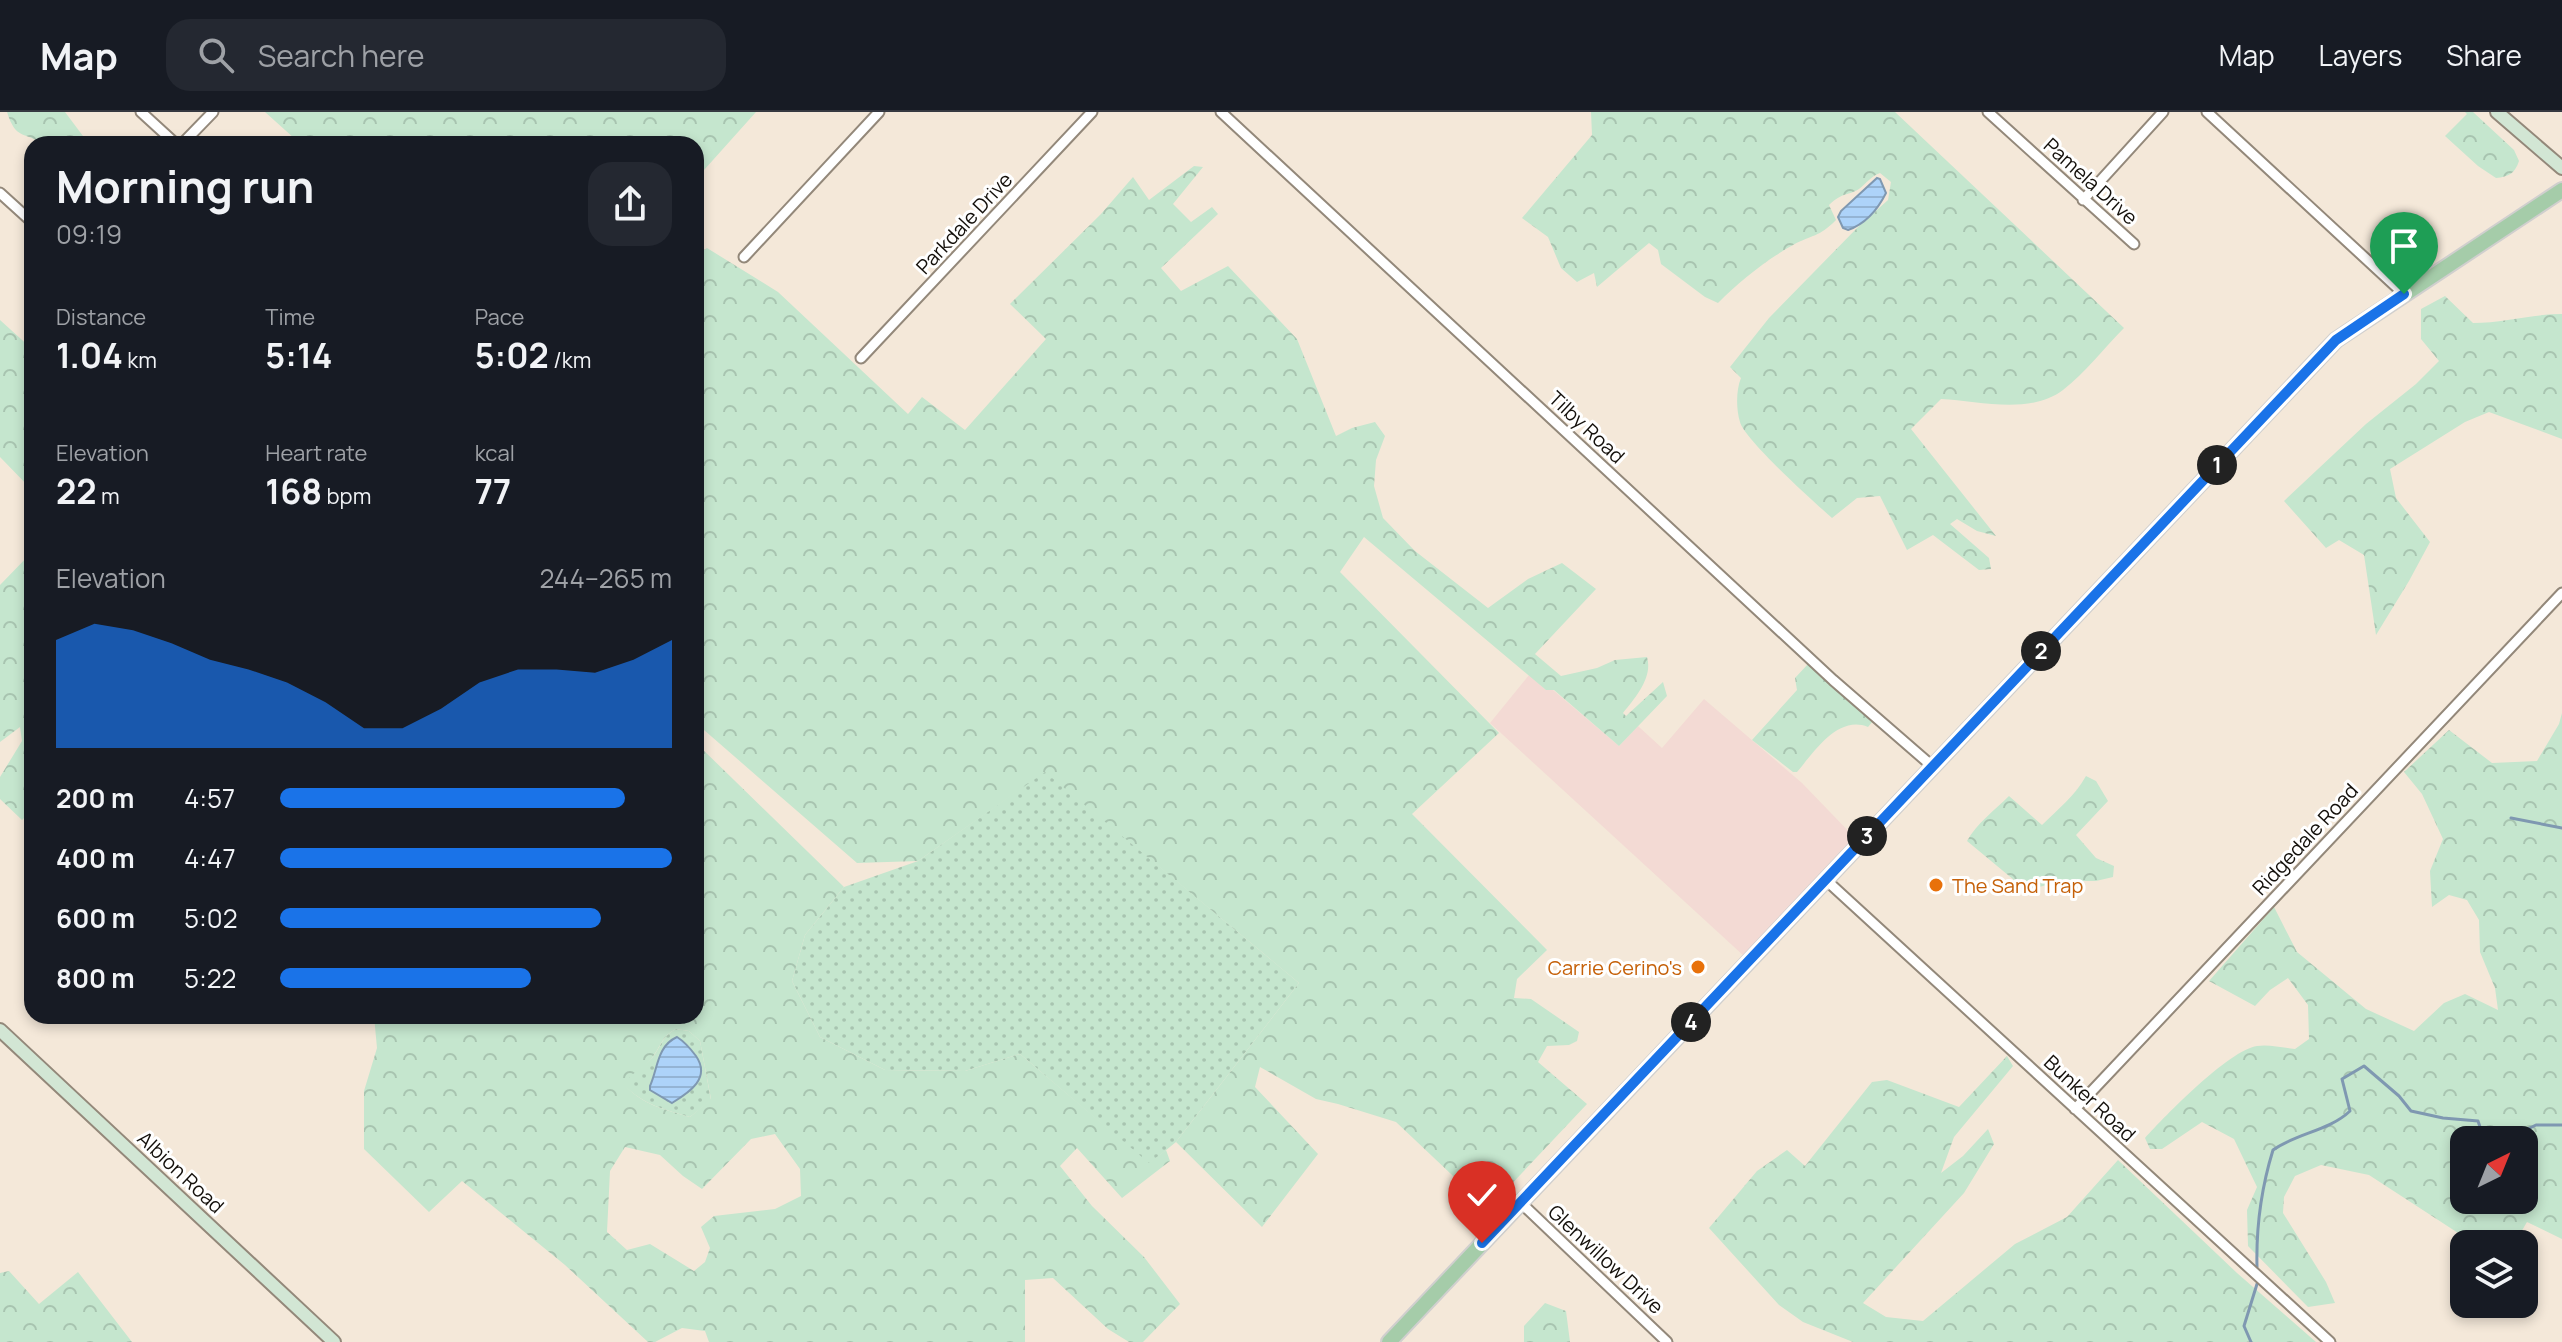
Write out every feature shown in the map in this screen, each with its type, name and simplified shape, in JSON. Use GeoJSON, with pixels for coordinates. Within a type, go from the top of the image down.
{"type":"FeatureCollection","features":[{"type":"Feature","properties":{"kind":"main road"},"geometry":{"type":"LineString","coordinates":[[1389,1342],[2336,340],[2562,190]]}},
{"type":"Feature","properties":{"kind":"street"},"geometry":{"type":"LineString","coordinates":[[141,112],[167,136]]}},
{"type":"Feature","properties":{"kind":"street"},"geometry":{"type":"LineString","coordinates":[[190,136],[213,112]]}},
{"type":"Feature","properties":{"kind":"street"},"geometry":{"type":"LineString","coordinates":[[744,257],[879,112]]}},
{"type":"Feature","properties":{"kind":"street","name":"Parkdale Drive"},"geometry":{"type":"LineString","coordinates":[[861,358],[1092,112]]}},
{"type":"Feature","properties":{"kind":"street","name":"Tilby Road"},"geometry":{"type":"LineString","coordinates":[[1221,112],[1833,680],[1932,766]]}},
{"type":"Feature","properties":{"kind":"street","name":"Pamela Drive"},"geometry":{"type":"LineString","coordinates":[[1988,112],[2134,244]]}},
{"type":"Feature","properties":{"kind":"street"},"geometry":{"type":"LineString","coordinates":[[2083,200],[2163,112]]}},
{"type":"Feature","properties":{"kind":"street"},"geometry":{"type":"LineString","coordinates":[[2207,112],[2404,294]]}},
{"type":"Feature","properties":{"kind":"street"},"geometry":{"type":"LineString","coordinates":[[2497,112],[2562,168]]}},
{"type":"Feature","properties":{"kind":"street"},"geometry":{"type":"LineString","coordinates":[[0,193],[24,215]]}},
{"type":"Feature","properties":{"kind":"street","name":"Ridgedale Road"},"geometry":{"type":"LineString","coordinates":[[2075,1109],[2562,593]]}},
{"type":"Feature","properties":{"kind":"street","name":"Bunker Road"},"geometry":{"type":"LineString","coordinates":[[1826,880],[2330,1342]]}},
{"type":"Feature","properties":{"kind":"street","name":"Albion Road"},"geometry":{"type":"LineString","coordinates":[[0,1030],[334,1342]]}},
{"type":"Feature","properties":{"kind":"street","name":"Glenwillow Drive"},"geometry":{"type":"LineString","coordinates":[[1520,1202],[1667,1342]]}},
{"type":"Feature","properties":{"kind":"shaded area"},"geometry":{"type":"Polygon","coordinates":[[[1529,675],[1546,690],[1553,690],[1619,746],[1638,726],[1662,748],[1704,699],[1802,783],[1857,840],[1745,957],[1490,723],[1529,675]]]}},
{"type":"Feature","properties":{"kind":"green space"},"geometry":{"type":"Polygon","coordinates":[[[7,112],[65,112],[83,136],[27,136],[10,121],[7,112]]]}},
{"type":"Feature","properties":{"kind":"green space"},"geometry":{"type":"Polygon","coordinates":[[[265,112],[756,112],[704,170],[704,136],[292,136],[265,112]]]}},
{"type":"Feature","properties":{"kind":"green space"},"geometry":{"type":"Polygon","coordinates":[[[1591,112],[1895,112],[2124,328],[2079,376],[2050,398],[2004,405],[1941,399],[1911,429],[1996,536],[1977,531],[1957,519],[1950,524],[1989,558],[1991,569],[1979,570],[1933,535],[1907,550],[1880,496],[1857,498],[1832,518],[1766,456],[1740,422],[1737,400],[1741,378],[1730,367],[1769,318],[1888,200],[1891,182],[1880,173],[1859,189],[1838,198],[1829,205],[1836,220],[1830,226],[1773,257],[1718,303],[1661,264],[1658,250],[1649,243],[1597,287],[1594,273],[1577,282],[1561,268],[1548,237],[1522,218],[1592,135],[1591,112]]]}},
{"type":"Feature","properties":{"kind":"green space"},"geometry":{"type":"Polygon","coordinates":[[[2465,112],[2473,112],[2514,150],[2519,161],[2511,174],[2496,178],[2445,136],[2467,114],[2465,112]]]}},
{"type":"Feature","properties":{"kind":"green space"},"geometry":{"type":"Polygon","coordinates":[[[1194,166],[1203,167],[1173,204],[1191,222],[1212,207],[1218,214],[1161,268],[1181,291],[1228,266],[1297,339],[1336,436],[1375,422],[1385,436],[1376,460],[1374,486],[1383,518],[1415,551],[1488,608],[1528,579],[1562,563],[1596,589],[1535,654],[1561,676],[1597,668],[1615,660],[1647,657],[1648,672],[1638,694],[1623,713],[1626,716],[1663,682],[1667,696],[1619,746],[1554,690],[1546,690],[1364,537],[1340,572],[1499,733],[1412,814],[1547,950],[1517,979],[1514,998],[1531,999],[1579,1032],[1577,1041],[1569,1045],[1547,1046],[1538,1062],[1587,1104],[1488,1209],[1396,1122],[1316,1099],[1260,1067],[1255,1087],[1318,1154],[1262,1227],[1176,1142],[1299,983],[1045,772],[918,861],[857,863],[704,730],[704,250],[707,248],[778,292],[908,414],[922,397],[965,430],[1046,339],[1010,304],[1101,214],[1133,177],[1149,200],[1194,166]]]}},
{"type":"Feature","properties":{"kind":"green space"},"geometry":{"type":"Polygon","coordinates":[[[2445,296],[2473,323],[2562,314],[2562,439],[2489,412],[2465,422],[2390,469],[2396,498],[2430,542],[2376,635],[2364,555],[2339,540],[2326,548],[2284,501],[2439,361],[2421,339],[2421,309],[2445,296]]]}},
{"type":"Feature","properties":{"kind":"green space"},"geometry":{"type":"Polygon","coordinates":[[[0,320],[24,342],[24,482],[0,457],[0,320]]]}},
{"type":"Feature","properties":{"kind":"green space"},"geometry":{"type":"Polygon","coordinates":[[[24,560],[22,820],[0,799],[0,777],[22,741],[20,727],[0,742],[0,585],[24,560]]]}},
{"type":"Feature","properties":{"kind":"green space"},"geometry":{"type":"Polygon","coordinates":[[[1808,664],[1873,721],[1868,727],[1857,725],[1837,730],[1819,745],[1797,772],[1793,772],[1752,740],[1797,690],[1795,678],[1808,664]]]}},
{"type":"Feature","properties":{"kind":"green space"},"geometry":{"type":"Polygon","coordinates":[[[2562,713],[2562,1239],[2527,1222],[2522,1230],[2453,1230],[2369,1175],[2321,1165],[2295,1176],[2284,1197],[2283,1213],[2326,1282],[2335,1303],[2308,1307],[2248,1246],[2247,1210],[2257,1187],[2234,1139],[2202,1122],[2162,1149],[2150,1149],[2145,1138],[2198,1085],[2230,1059],[2257,1046],[2295,1049],[2309,1039],[2308,1005],[2288,978],[2270,990],[2255,1006],[2209,981],[2274,907],[2297,952],[2366,1009],[2414,1031],[2444,1003],[2465,994],[2498,1010],[2495,988],[2480,952],[2479,920],[2467,900],[2449,895],[2432,907],[2430,871],[2443,839],[2422,794],[2404,772],[2449,730],[2492,763],[2537,761],[2559,724],[2562,713]]]}},
{"type":"Feature","properties":{"kind":"green space"},"geometry":{"type":"Polygon","coordinates":[[[704,751],[844,887],[805,935],[792,981],[820,1037],[885,1070],[965,1071],[1020,1054],[1149,1163],[1166,1150],[1170,1161],[1122,1198],[1077,1148],[1060,1166],[1092,1206],[1144,1257],[1180,1304],[1143,1342],[1129,1342],[1108,1329],[1053,1278],[1025,1280],[1025,1342],[709,1342],[705,1331],[682,1328],[655,1342],[648,1342],[565,1265],[462,1181],[429,1212],[364,1149],[364,1091],[377,1048],[375,1024],[704,1024],[704,751]],[[676,1029],[671,1032],[649,1062],[624,1084],[646,1101],[690,1117],[711,1099],[700,1041],[689,1031],[676,1029]],[[775,1134],[751,1139],[702,1189],[660,1155],[625,1147],[610,1171],[607,1232],[627,1250],[650,1244],[694,1271],[705,1262],[710,1248],[701,1227],[714,1216],[775,1209],[801,1196],[800,1169],[775,1134]]]}},
{"type":"Feature","properties":{"kind":"green space"},"geometry":{"type":"Polygon","coordinates":[[[1045,771],[1299,983],[1176,1142],[1149,1164],[1020,1054],[965,1071],[885,1070],[820,1037],[792,981],[805,935],[844,887],[918,861],[1045,771]]]}},
{"type":"Feature","properties":{"kind":"green space"},"geometry":{"type":"Polygon","coordinates":[[[2086,776],[2096,781],[2108,801],[2076,835],[2096,858],[2114,866],[2113,877],[2096,881],[2063,881],[2035,888],[2020,885],[1967,841],[2009,796],[2042,825],[2086,776]]]}},
{"type":"Feature","properties":{"kind":"green space"},"geometry":{"type":"Polygon","coordinates":[[[676,1029],[689,1031],[700,1041],[711,1100],[690,1117],[646,1101],[623,1084],[652,1058],[665,1038],[676,1029]]]}},
{"type":"Feature","properties":{"kind":"green space"},"geometry":{"type":"Polygon","coordinates":[[[2007,1056],[2013,1066],[1954,1137],[1941,1173],[1963,1156],[1988,1129],[1994,1144],[1964,1193],[1863,1303],[1886,1317],[1923,1321],[2015,1244],[2067,1217],[2118,1160],[2237,1273],[2316,1342],[1853,1342],[1803,1322],[1779,1305],[1709,1228],[1757,1171],[1787,1150],[1805,1166],[1872,1082],[1887,1080],[1959,1107],[2007,1056]]]}},
{"type":"Feature","properties":{"kind":"green space"},"geometry":{"type":"Polygon","coordinates":[[[9,1271],[39,1304],[78,1272],[132,1342],[0,1342],[0,1273],[9,1271]]]}},
{"type":"Feature","properties":{"kind":"green space"},"geometry":{"type":"Polygon","coordinates":[[[1545,1303],[1566,1311],[1570,1342],[1524,1342],[1524,1326],[1545,1303]]]}},
{"type":"Feature","properties":{"kind":"water"},"geometry":{"type":"Polygon","coordinates":[[[1877,178],[1886,193],[1879,205],[1860,224],[1848,230],[1843,228],[1838,217],[1841,211],[1877,178]]]}},
{"type":"Feature","properties":{"kind":"water"},"geometry":{"type":"Polygon","coordinates":[[[677,1037],[696,1056],[701,1071],[696,1084],[672,1103],[650,1090],[650,1086],[665,1046],[677,1037]]]}},
{"type":"Feature","properties":{"kind":"waterway"},"geometry":{"type":"LineString","coordinates":[[2511,818],[2562,828]]}},
{"type":"Feature","properties":{"kind":"waterway"},"geometry":{"type":"LineString","coordinates":[[2257,1267],[2260,1208],[2273,1150],[2342,1118],[2350,1111],[2342,1079],[2364,1066],[2399,1096],[2411,1111],[2478,1121],[2480,1126]]}},
{"type":"Feature","properties":{"kind":"waterway"},"geometry":{"type":"LineString","coordinates":[[2534,1126],[2562,1125]]}},
{"type":"Feature","properties":{"kind":"waterway"},"geometry":{"type":"LineString","coordinates":[[2251,1342],[2244,1326],[2257,1284]]}},
{"type":"Feature","properties":{"kind":"place","name":"The Sand Trap"},"geometry":{"type":"Point","coordinates":[1936,885]}},
{"type":"Feature","properties":{"kind":"place","name":"Carrie Cerino's"},"geometry":{"type":"Point","coordinates":[1698,967]}},
{"type":"Feature","properties":{"kind":"route"},"geometry":{"type":"LineString","coordinates":[[1482,1243],[2336,340],[2404,294]]}}]}
